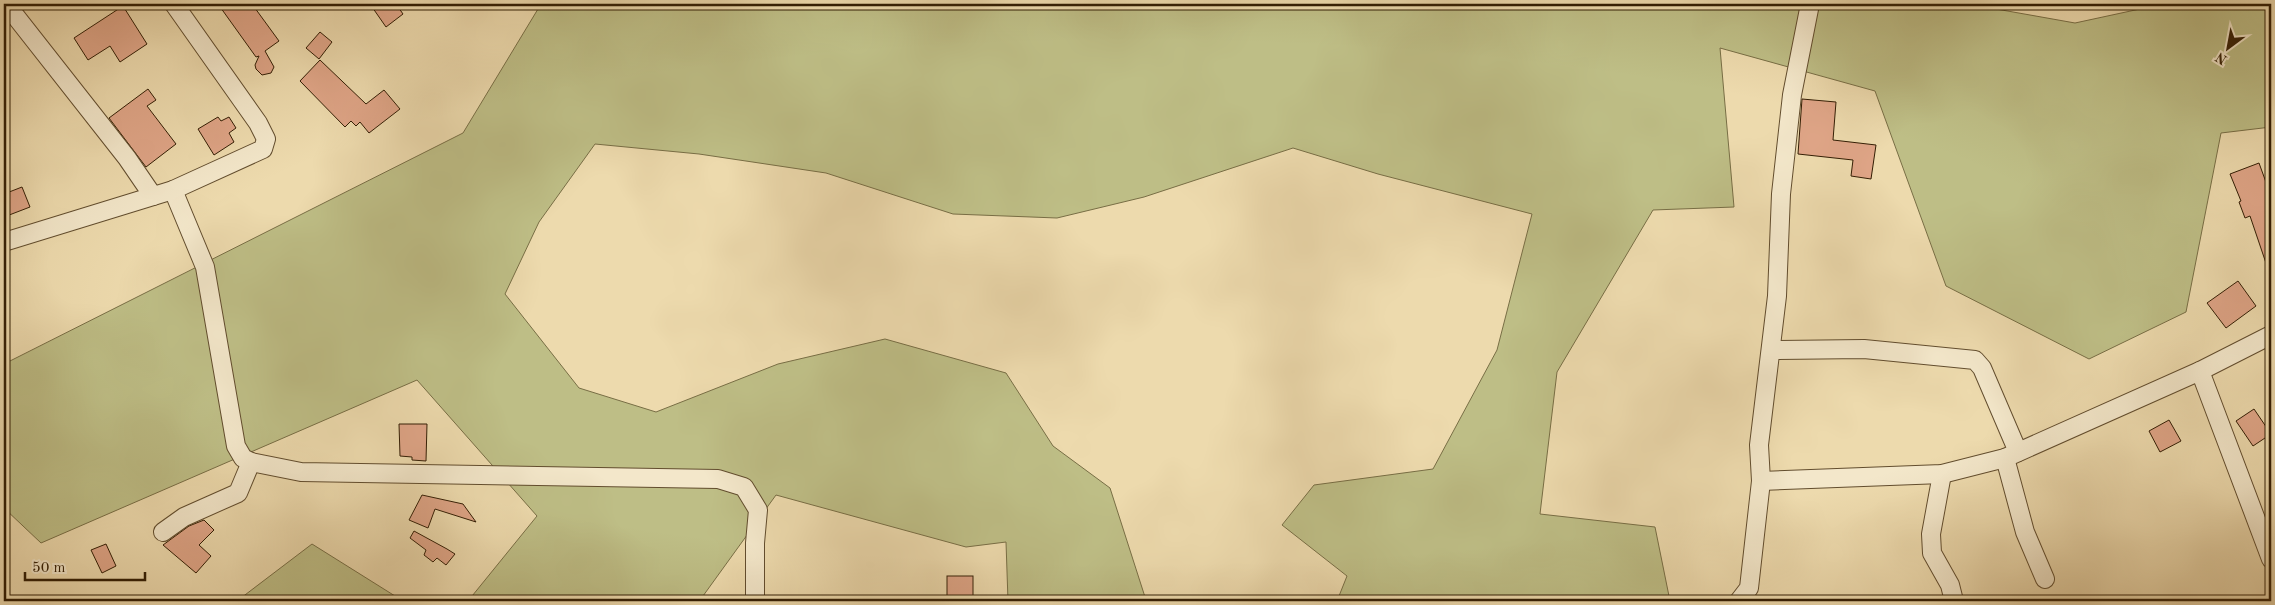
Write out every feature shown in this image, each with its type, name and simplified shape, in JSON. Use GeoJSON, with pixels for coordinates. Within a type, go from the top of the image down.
{"type":"FeatureCollection","features":[{"type":"Feature","properties":{"kind":"street"},"geometry":{"type":"LineString","coordinates":[[6,4],[127,158],[153,196]]}},
{"type":"Feature","properties":{"kind":"street"},"geometry":{"type":"LineString","coordinates":[[4,242],[173,190],[263,149],[266,139],[258,123],[174,4]]}},
{"type":"Feature","properties":{"kind":"street"},"geometry":{"type":"LineString","coordinates":[[1739,601],[1749,588],[1761,481],[1759,445],[1777,296],[1781,194],[1790,115],[1810,4]]}},
{"type":"Feature","properties":{"kind":"street"},"geometry":{"type":"LineString","coordinates":[[173,190],[205,267],[236,446],[243,458],[251,462],[301,472],[718,479],[744,487],[758,510],[754,543],[755,601]]}},
{"type":"Feature","properties":{"kind":"street"},"geometry":{"type":"LineString","coordinates":[[1761,481],[1942,474],[2011,455],[2200,371],[2271,335]]}},
{"type":"Feature","properties":{"kind":"street"},"geometry":{"type":"LineString","coordinates":[[1771,350],[1864,349],[1975,360],[1982,368],[2011,455],[2025,532],[2045,579]]}},
{"type":"Feature","properties":{"kind":"street"},"geometry":{"type":"LineString","coordinates":[[2200,371],[2271,559]]}},
{"type":"Feature","properties":{"kind":"street"},"geometry":{"type":"LineString","coordinates":[[162,532],[184,517],[238,494],[251,462]]}},
{"type":"Feature","properties":{"kind":"street"},"geometry":{"type":"LineString","coordinates":[[1942,474],[1931,534],[1932,553],[1950,585],[1954,601]]}},
{"type":"Feature","properties":{"kind":"green space"},"geometry":{"type":"Polygon","coordinates":[[[541,4],[1968,4],[2075,23],[2163,4],[2271,4],[2271,127],[2221,133],[2186,312],[2089,359],[1946,286],[1875,91],[1720,48],[1734,207],[1653,210],[1557,372],[1540,514],[1655,527],[1670,601],[1337,601],[1347,576],[1282,525],[1314,485],[1433,469],[1497,350],[1532,214],[1378,174],[1293,148],[1144,197],[1057,218],[953,214],[826,173],[699,154],[595,144],[539,222],[505,294],[579,388],[656,412],[778,364],[885,339],[1006,373],[1053,446],[1110,488],[1145,597],[1156,601],[1008,601],[1006,542],[966,547],[776,495],[703,596],[704,601],[468,601],[537,516],[417,380],[41,543],[4,508],[4,364],[463,133],[541,4]]]}},
{"type":"Feature","properties":{"kind":"green space"},"geometry":{"type":"Polygon","coordinates":[[[312,544],[403,601],[237,601],[312,544]]]}},
{"type":"Feature","properties":{"kind":"building"},"geometry":{"type":"Polygon","coordinates":[[[218,4],[252,4],[279,41],[265,51],[274,67],[271,73],[262,75],[256,69],[255,65],[259,56],[256,57],[218,4]]]}},
{"type":"Feature","properties":{"kind":"building"},"geometry":{"type":"Polygon","coordinates":[[[370,4],[396,4],[403,14],[386,27],[370,4]]]}},
{"type":"Feature","properties":{"kind":"building"},"geometry":{"type":"Polygon","coordinates":[[[123,6],[147,44],[120,62],[110,46],[88,60],[74,38],[123,6]]]}},
{"type":"Feature","properties":{"kind":"building"},"geometry":{"type":"Polygon","coordinates":[[[320,32],[332,42],[319,59],[306,48],[320,32]]]}},
{"type":"Feature","properties":{"kind":"building"},"geometry":{"type":"Polygon","coordinates":[[[320,60],[366,104],[384,90],[400,109],[369,133],[360,122],[356,126],[351,121],[345,127],[300,81],[320,60]]]}},
{"type":"Feature","properties":{"kind":"building"},"geometry":{"type":"Polygon","coordinates":[[[148,89],[156,100],[147,106],[176,144],[146,167],[109,118],[148,89]]]}},
{"type":"Feature","properties":{"kind":"building"},"geometry":{"type":"Polygon","coordinates":[[[1802,99],[1836,102],[1833,140],[1876,145],[1871,179],[1851,176],[1853,160],[1798,154],[1802,99]]]}},
{"type":"Feature","properties":{"kind":"building"},"geometry":{"type":"Polygon","coordinates":[[[218,117],[221,121],[229,117],[236,128],[229,133],[234,142],[214,155],[198,129],[218,117]]]}},
{"type":"Feature","properties":{"kind":"building"},"geometry":{"type":"Polygon","coordinates":[[[2259,163],[2271,196],[2271,271],[2269,272],[2250,216],[2245,218],[2239,202],[2241,201],[2230,174],[2259,163]]]}},
{"type":"Feature","properties":{"kind":"building"},"geometry":{"type":"Polygon","coordinates":[[[22,187],[30,207],[4,217],[4,194],[22,187]]]}},
{"type":"Feature","properties":{"kind":"building"},"geometry":{"type":"Polygon","coordinates":[[[2238,281],[2256,306],[2226,328],[2207,303],[2238,281]]]}},
{"type":"Feature","properties":{"kind":"building"},"geometry":{"type":"Polygon","coordinates":[[[2254,409],[2271,434],[2253,446],[2236,421],[2254,409]]]}},
{"type":"Feature","properties":{"kind":"building"},"geometry":{"type":"Polygon","coordinates":[[[2169,420],[2181,441],[2160,452],[2149,431],[2169,420]]]}},
{"type":"Feature","properties":{"kind":"building"},"geometry":{"type":"Polygon","coordinates":[[[399,424],[427,424],[426,461],[412,460],[412,457],[400,456],[399,424]]]}},
{"type":"Feature","properties":{"kind":"building"},"geometry":{"type":"Polygon","coordinates":[[[422,495],[463,504],[476,522],[435,509],[428,528],[409,520],[422,495]]]}},
{"type":"Feature","properties":{"kind":"building"},"geometry":{"type":"Polygon","coordinates":[[[204,520],[214,530],[199,545],[211,556],[196,573],[163,545],[189,526],[204,520]]]}},
{"type":"Feature","properties":{"kind":"building"},"geometry":{"type":"Polygon","coordinates":[[[414,531],[455,554],[446,565],[437,558],[433,562],[424,555],[426,550],[410,538],[414,531]]]}},
{"type":"Feature","properties":{"kind":"building"},"geometry":{"type":"Polygon","coordinates":[[[106,544],[116,566],[102,573],[91,550],[106,544]]]}},
{"type":"Feature","properties":{"kind":"building"},"geometry":{"type":"Polygon","coordinates":[[[947,576],[973,576],[973,601],[947,601],[947,576]]]}}]}
